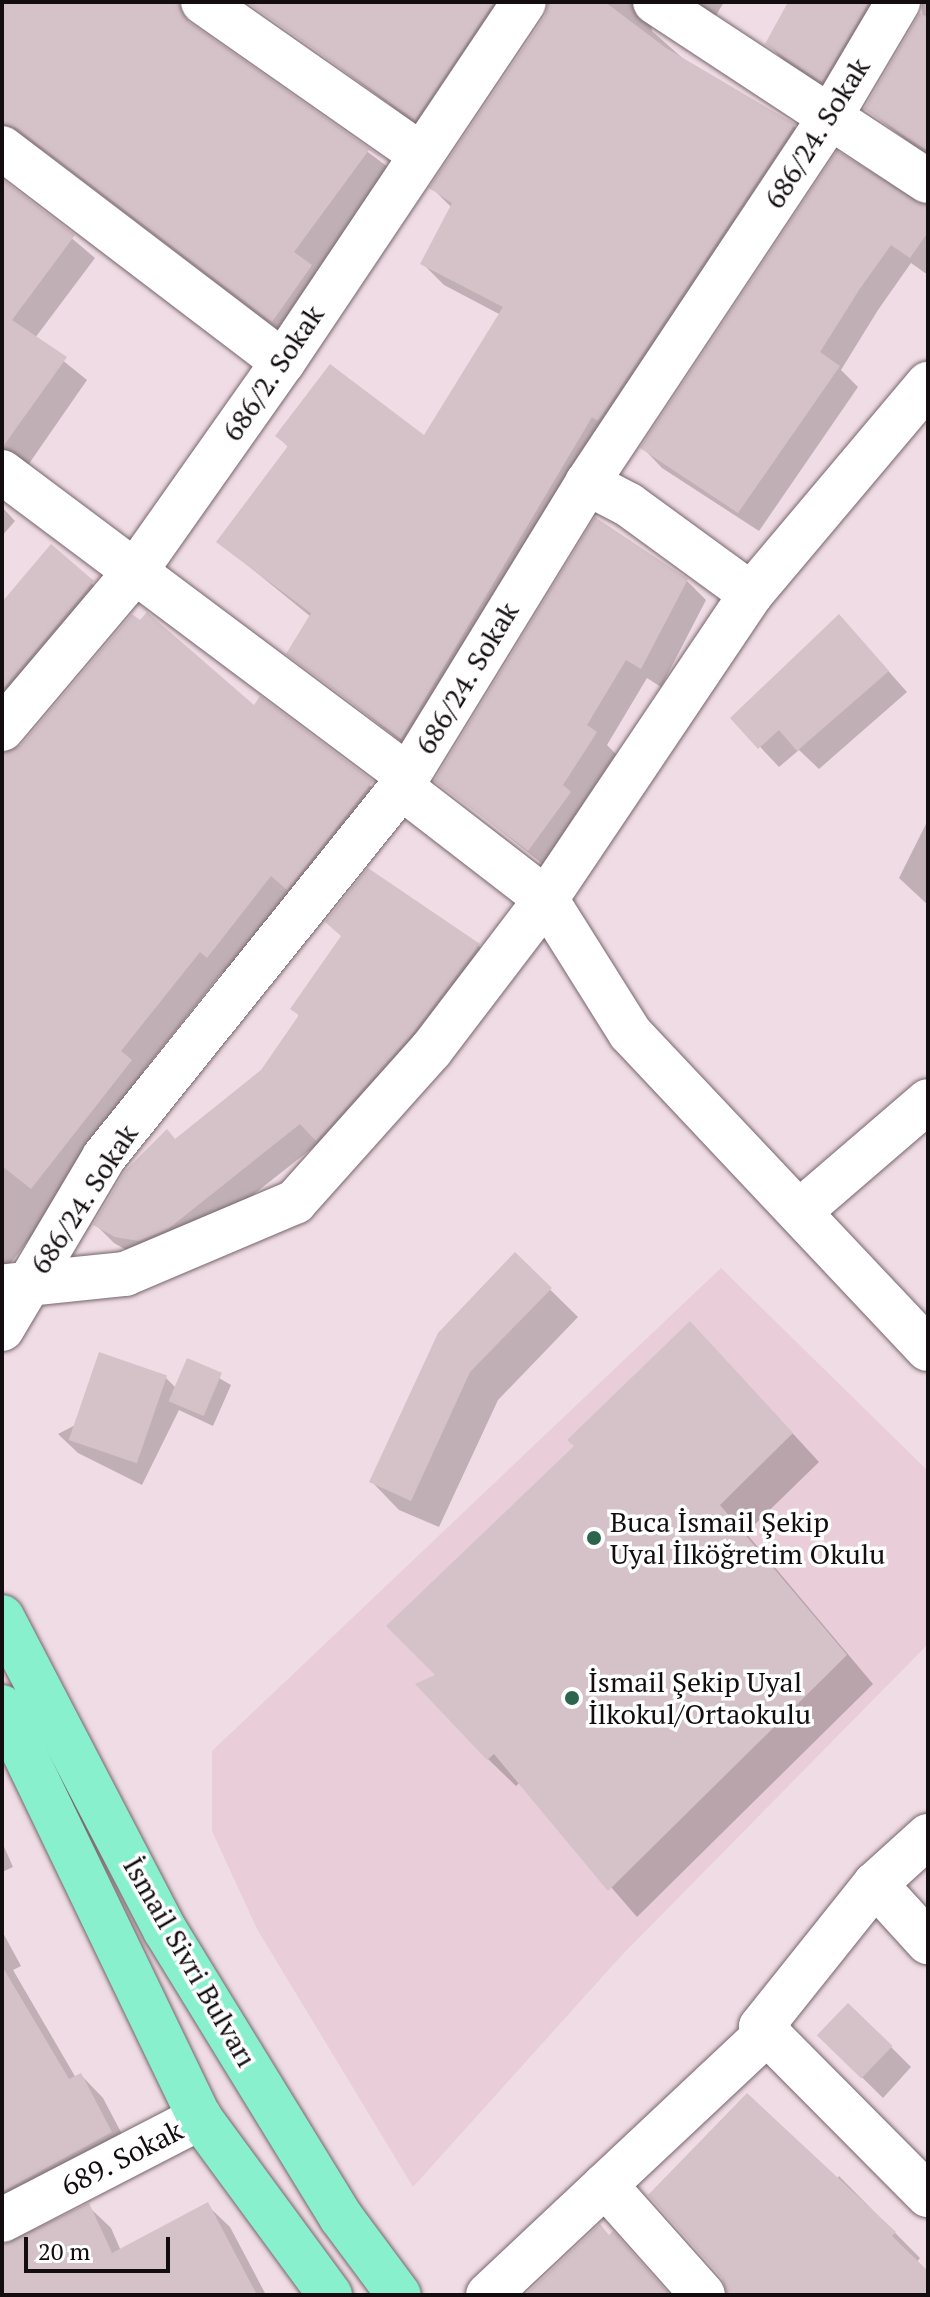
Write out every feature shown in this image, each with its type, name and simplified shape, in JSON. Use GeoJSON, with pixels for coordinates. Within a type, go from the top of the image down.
{"type":"FeatureCollection","features":[{"type":"Feature","properties":{"kind":"main road","name":"İsmail Sivri Bulvarı"},"geometry":{"type":"LineString","coordinates":[[2,1617],[165,1930],[341,2217],[399,2295]]}},
{"type":"Feature","properties":{"kind":"main road","name":"İsmail Sivri Bulvarı"},"geometry":{"type":"LineString","coordinates":[[2,1707],[200,2118],[330,2295]]}},
{"type":"Feature","properties":{"kind":"street"},"geometry":{"type":"LineString","coordinates":[[203,2],[419,153]]}},
{"type":"Feature","properties":{"kind":"street","name":"686/2. Sokak"},"geometry":{"type":"LineString","coordinates":[[2,729],[134,573],[283,362],[419,153],[524,2]]}},
{"type":"Feature","properties":{"kind":"street"},"geometry":{"type":"LineString","coordinates":[[655,2],[928,181]]}},
{"type":"Feature","properties":{"kind":"street","name":"686/24. Sokak"},"geometry":{"type":"LineString","coordinates":[[2,1329],[16,1285],[104,1157],[404,781],[587,483],[830,117],[898,2]]}},
{"type":"Feature","properties":{"kind":"street"},"geometry":{"type":"LineString","coordinates":[[2,148],[283,362]]}},
{"type":"Feature","properties":{"kind":"street"},"geometry":{"type":"LineString","coordinates":[[16,1285],[125,1274],[295,1202],[431,1050],[546,899],[751,594],[928,384]]}},
{"type":"Feature","properties":{"kind":"street"},"geometry":{"type":"LineString","coordinates":[[2,472],[404,781],[546,899],[630,1033],[928,1349]]}},
{"type":"Feature","properties":{"kind":"street"},"geometry":{"type":"LineString","coordinates":[[587,483],[629,505],[751,594]]}},
{"type":"Feature","properties":{"kind":"street"},"geometry":{"type":"LineString","coordinates":[[799,1212],[928,1101]]}},
{"type":"Feature","properties":{"kind":"street"},"geometry":{"type":"LineString","coordinates":[[928,1836],[875,1884],[761,2027],[769,2031],[928,2195]]}},
{"type":"Feature","properties":{"kind":"street"},"geometry":{"type":"LineString","coordinates":[[875,1884],[928,1942]]}},
{"type":"Feature","properties":{"kind":"street"},"geometry":{"type":"LineString","coordinates":[[488,2295],[769,2031]]}},
{"type":"Feature","properties":{"kind":"street","name":"689. Sokak"},"geometry":{"type":"LineString","coordinates":[[2,2220],[200,2118]]}},
{"type":"Feature","properties":{"kind":"street"},"geometry":{"type":"LineString","coordinates":[[605,2185],[703,2295]]}},
{"type":"Feature","properties":{"kind":"shaded area","name":"İsmail Şekip Uyal İlkokul/Ortaokulu"},"geometry":{"type":"Polygon","coordinates":[[[721,1268],[928,1471],[928,1644],[621,1956],[413,2187],[257,1929],[212,1831],[212,1751],[721,1268]]]}},
{"type":"Feature","properties":{"kind":"building"},"geometry":{"type":"Polygon","coordinates":[[[2,2],[178,2],[189,22],[387,161],[369,150],[294,252],[312,265],[272,322],[17,128],[2,124],[2,2]]]}},
{"type":"Feature","properties":{"kind":"building"},"geometry":{"type":"Polygon","coordinates":[[[247,2],[494,2],[415,120],[247,2]]]}},
{"type":"Feature","properties":{"kind":"building"},"geometry":{"type":"Polygon","coordinates":[[[549,2],[605,2],[666,48],[795,124],[598,421],[592,417],[401,739],[286,654],[311,613],[216,542],[288,446],[275,436],[330,364],[424,435],[503,307],[420,264],[452,203],[429,188],[545,16],[549,2]]]}},
{"type":"Feature","properties":{"kind":"building"},"geometry":{"type":"Polygon","coordinates":[[[788,2],[869,2],[822,82],[765,44],[788,2]]]}},
{"type":"Feature","properties":{"kind":"building"},"geometry":{"type":"Polygon","coordinates":[[[920,13],[928,18],[928,151],[864,109],[920,13]]]}},
{"type":"Feature","properties":{"kind":"building"},"geometry":{"type":"Polygon","coordinates":[[[837,151],[928,206],[928,232],[910,258],[891,245],[859,290],[820,352],[840,366],[738,513],[640,448],[837,151]]]}},
{"type":"Feature","properties":{"kind":"building"},"geometry":{"type":"Polygon","coordinates":[[[2,179],[75,235],[12,320],[67,357],[2,448],[2,179]]]}},
{"type":"Feature","properties":{"kind":"building"},"geometry":{"type":"Polygon","coordinates":[[[595,517],[688,579],[641,669],[626,660],[587,725],[597,732],[563,785],[571,792],[528,851],[434,781],[595,517]]]}},
{"type":"Feature","properties":{"kind":"building"},"geometry":{"type":"Polygon","coordinates":[[[51,544],[94,581],[2,690],[2,602],[51,544]]]}},
{"type":"Feature","properties":{"kind":"building"},"geometry":{"type":"Polygon","coordinates":[[[147,612],[254,705],[260,696],[373,781],[287,890],[271,876],[207,958],[200,952],[121,1051],[132,1060],[31,1189],[2,1166],[2,753],[21,745],[132,614],[140,620],[147,612]]]}},
{"type":"Feature","properties":{"kind":"building"},"geometry":{"type":"Polygon","coordinates":[[[839,614],[889,671],[797,751],[779,730],[758,749],[730,718],[839,614]]]}},
{"type":"Feature","properties":{"kind":"building"},"geometry":{"type":"Polygon","coordinates":[[[368,868],[480,944],[412,1034],[316,1141],[300,1124],[168,1229],[139,1241],[115,1237],[93,1225],[125,1171],[167,1129],[175,1139],[261,1070],[299,1015],[290,1009],[341,936],[325,922],[368,868]]]}},
{"type":"Feature","properties":{"kind":"building"},"geometry":{"type":"Polygon","coordinates":[[[515,1252],[552,1288],[470,1372],[411,1501],[369,1482],[438,1333],[515,1252]]]}},
{"type":"Feature","properties":{"kind":"building"},"geometry":{"type":"Polygon","coordinates":[[[690,1321],[793,1433],[720,1505],[847,1655],[608,1891],[494,1754],[487,1760],[415,1684],[435,1675],[386,1626],[574,1446],[567,1440],[690,1321]]]}},
{"type":"Feature","properties":{"kind":"building"},"geometry":{"type":"Polygon","coordinates":[[[99,1352],[167,1375],[137,1463],[69,1440],[99,1352]]]}},
{"type":"Feature","properties":{"kind":"building"},"geometry":{"type":"Polygon","coordinates":[[[187,1358],[222,1373],[204,1416],[169,1401],[187,1358]]]}},
{"type":"Feature","properties":{"kind":"building"},"geometry":{"type":"Polygon","coordinates":[[[2,1966],[69,2079],[81,2073],[112,2132],[2,2192],[2,1966]]]}},
{"type":"Feature","properties":{"kind":"building"},"geometry":{"type":"Polygon","coordinates":[[[848,2003],[893,2046],[861,2078],[817,2035],[848,2003]]]}},
{"type":"Feature","properties":{"kind":"building"},"geometry":{"type":"Polygon","coordinates":[[[747,2093],[896,2232],[892,2236],[928,2271],[928,2295],[727,2295],[722,2278],[648,2195],[747,2093]]]}},
{"type":"Feature","properties":{"kind":"building"},"geometry":{"type":"Polygon","coordinates":[[[208,2202],[257,2295],[2,2295],[2,2245],[89,2203],[112,2253],[208,2202]]]}},
{"type":"Feature","properties":{"kind":"building"},"geometry":{"type":"Polygon","coordinates":[[[600,2224],[609,2235],[613,2231],[670,2295],[525,2295],[600,2224]]]}},
{"type":"Feature","properties":{"kind":"place","name":"Buca İsmail Şekip Uyal İlköğretim Okulu"},"geometry":{"type":"Point","coordinates":[594,1538]}},
{"type":"Feature","properties":{"kind":"place","name":"İsmail Şekip Uyal İlkokul/Ortaokulu"},"geometry":{"type":"Point","coordinates":[572,1698]}}]}
